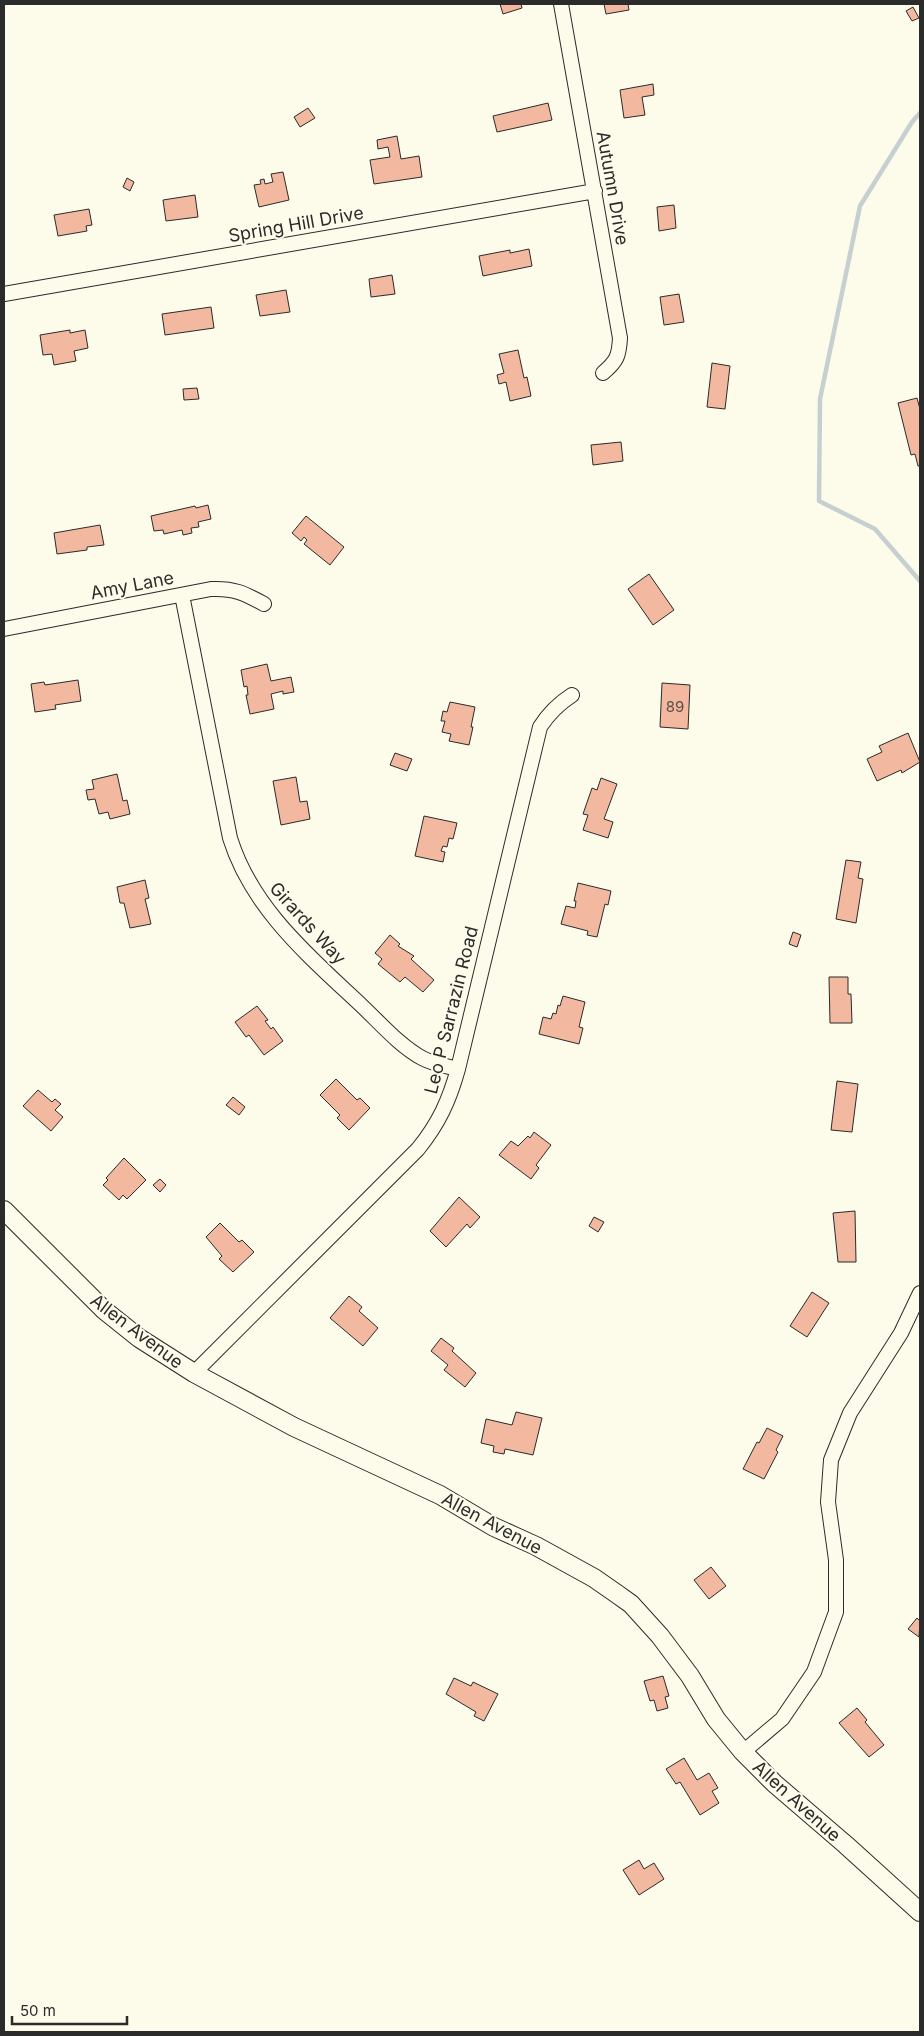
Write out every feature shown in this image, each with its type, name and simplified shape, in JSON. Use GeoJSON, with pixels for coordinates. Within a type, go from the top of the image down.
{"type":"FeatureCollection","features":[{"type":"Feature","properties":{"kind":"street","name":"Autumn Drive"},"geometry":{"type":"LineString","coordinates":[[561,4],[620,338],[619,351],[615,363],[603,374]]}},
{"type":"Feature","properties":{"kind":"street","name":"Spring Hill Drive"},"geometry":{"type":"LineString","coordinates":[[4,294],[595,191]]}},
{"type":"Feature","properties":{"kind":"street","name":"Amy Lane"},"geometry":{"type":"LineString","coordinates":[[4,628],[211,589],[230,588],[264,604]]}},
{"type":"Feature","properties":{"kind":"street","name":"Girards Way"},"geometry":{"type":"LineString","coordinates":[[182,595],[230,838],[242,871],[267,910],[296,942],[392,1034],[422,1058],[458,1069]]}},
{"type":"Feature","properties":{"kind":"street","name":"Leo P Sarrazin Road"},"geometry":{"type":"LineString","coordinates":[[194,1374],[418,1149],[432,1132],[443,1114],[458,1069],[540,727],[548,714],[559,703],[572,695]]}},
{"type":"Feature","properties":{"kind":"street","name":"Allen Avenue"},"geometry":{"type":"LineString","coordinates":[[4,1210],[104,1310],[140,1338],[194,1374],[294,1427],[440,1495],[494,1527],[536,1546],[594,1578],[631,1604],[660,1636],[690,1676],[716,1719],[743,1752],[775,1784],[920,1912]]}},
{"type":"Feature","properties":{"kind":"street"},"geometry":{"type":"LineString","coordinates":[[743,1752],[782,1719],[814,1672],[836,1612],[836,1560],[828,1502],[831,1460],[850,1413],[902,1333],[920,1293]]}},
{"type":"Feature","properties":{"kind":"building"},"geometry":{"type":"Polygon","coordinates":[[[500,4],[521,4],[522,8],[503,14],[500,4]]]}},
{"type":"Feature","properties":{"kind":"building"},"geometry":{"type":"Polygon","coordinates":[[[604,4],[628,4],[629,10],[606,14],[604,4]]]}},
{"type":"Feature","properties":{"kind":"building"},"geometry":{"type":"Polygon","coordinates":[[[913,7],[919,18],[912,21],[906,11],[913,7]]]}},
{"type":"Feature","properties":{"kind":"building"},"geometry":{"type":"Polygon","coordinates":[[[653,84],[654,95],[642,97],[645,115],[624,118],[620,90],[653,84]]]}},
{"type":"Feature","properties":{"kind":"building"},"geometry":{"type":"Polygon","coordinates":[[[548,103],[552,120],[497,132],[493,116],[548,103]]]}},
{"type":"Feature","properties":{"kind":"building"},"geometry":{"type":"Polygon","coordinates":[[[308,108],[315,118],[300,127],[294,117],[308,108]]]}},
{"type":"Feature","properties":{"kind":"building"},"geometry":{"type":"Polygon","coordinates":[[[397,136],[401,159],[419,156],[422,177],[374,184],[370,160],[390,157],[388,147],[378,149],[377,140],[397,136]]]}},
{"type":"Feature","properties":{"kind":"building"},"geometry":{"type":"Polygon","coordinates":[[[283,172],[289,200],[259,207],[254,185],[261,184],[260,180],[264,179],[265,184],[273,182],[271,174],[283,172]]]}},
{"type":"Feature","properties":{"kind":"building"},"geometry":{"type":"Polygon","coordinates":[[[127,178],[134,182],[130,191],[123,187],[127,178]]]}},
{"type":"Feature","properties":{"kind":"building"},"geometry":{"type":"Polygon","coordinates":[[[195,195],[198,217],[166,221],[163,200],[195,195]]]}},
{"type":"Feature","properties":{"kind":"building"},"geometry":{"type":"Polygon","coordinates":[[[674,205],[676,228],[659,231],[657,207],[674,205]]]}},
{"type":"Feature","properties":{"kind":"building"},"geometry":{"type":"Polygon","coordinates":[[[89,209],[92,225],[86,226],[87,231],[58,236],[54,215],[89,209]]]}},
{"type":"Feature","properties":{"kind":"building"},"geometry":{"type":"Polygon","coordinates":[[[529,249],[532,266],[483,276],[479,256],[510,250],[510,253],[529,249]]]}},
{"type":"Feature","properties":{"kind":"building"},"geometry":{"type":"Polygon","coordinates":[[[392,275],[395,294],[371,297],[369,279],[392,275]]]}},
{"type":"Feature","properties":{"kind":"building"},"geometry":{"type":"Polygon","coordinates":[[[286,290],[290,312],[260,316],[256,295],[286,290]]]}},
{"type":"Feature","properties":{"kind":"building"},"geometry":{"type":"Polygon","coordinates":[[[679,294],[684,322],[664,325],[660,297],[679,294]]]}},
{"type":"Feature","properties":{"kind":"building"},"geometry":{"type":"Polygon","coordinates":[[[211,307],[214,328],[165,335],[162,314],[211,307]]]}},
{"type":"Feature","properties":{"kind":"building"},"geometry":{"type":"Polygon","coordinates":[[[70,330],[70,333],[85,330],[88,348],[74,351],[76,361],[54,365],[52,354],[43,355],[40,335],[70,330]]]}},
{"type":"Feature","properties":{"kind":"building"},"geometry":{"type":"Polygon","coordinates":[[[518,350],[524,378],[527,377],[531,396],[510,401],[506,382],[499,384],[497,375],[504,373],[499,354],[518,350]]]}},
{"type":"Feature","properties":{"kind":"building"},"geometry":{"type":"Polygon","coordinates":[[[712,363],[730,366],[725,409],[707,407],[712,363]]]}},
{"type":"Feature","properties":{"kind":"building"},"geometry":{"type":"Polygon","coordinates":[[[197,388],[199,399],[184,400],[183,389],[197,388]]]}},
{"type":"Feature","properties":{"kind":"building"},"geometry":{"type":"Polygon","coordinates":[[[917,398],[920,409],[920,466],[918,466],[915,454],[911,455],[898,403],[917,398]]]}},
{"type":"Feature","properties":{"kind":"building"},"geometry":{"type":"Polygon","coordinates":[[[621,442],[623,461],[593,465],[591,445],[621,442]]]}},
{"type":"Feature","properties":{"kind":"building"},"geometry":{"type":"Polygon","coordinates":[[[208,505],[211,519],[198,522],[199,527],[191,528],[192,533],[183,535],[182,530],[164,534],[163,530],[154,531],[151,516],[208,505]]]}},
{"type":"Feature","properties":{"kind":"building"},"geometry":{"type":"Polygon","coordinates":[[[306,516],[344,547],[330,565],[304,544],[307,540],[304,537],[301,541],[292,533],[306,516]]]}},
{"type":"Feature","properties":{"kind":"building"},"geometry":{"type":"Polygon","coordinates":[[[100,525],[104,545],[87,547],[87,550],[57,554],[54,533],[100,525]]]}},
{"type":"Feature","properties":{"kind":"building"},"geometry":{"type":"Polygon","coordinates":[[[649,574],[674,610],[653,625],[628,589],[649,574]]]}},
{"type":"Feature","properties":{"kind":"building"},"geometry":{"type":"Polygon","coordinates":[[[267,664],[271,681],[291,677],[294,692],[283,694],[283,691],[271,694],[274,709],[250,714],[246,695],[248,695],[247,686],[244,687],[241,670],[267,664]]]}},
{"type":"Feature","properties":{"kind":"building"},"geometry":{"type":"Polygon","coordinates":[[[78,680],[81,701],[55,705],[56,709],[35,712],[31,684],[44,682],[45,685],[78,680]]]}},
{"type":"Feature","properties":{"kind":"building"},"geometry":{"type":"Polygon","coordinates":[[[662,683],[690,685],[688,729],[660,727],[662,683]]]}},
{"type":"Feature","properties":{"kind":"building"},"geometry":{"type":"Polygon","coordinates":[[[450,702],[475,707],[469,745],[449,741],[451,734],[442,732],[445,721],[441,721],[443,711],[447,712],[450,702]]]}},
{"type":"Feature","properties":{"kind":"building"},"geometry":{"type":"Polygon","coordinates":[[[908,733],[920,762],[902,773],[901,770],[877,781],[867,759],[882,752],[879,746],[908,733]]]}},
{"type":"Feature","properties":{"kind":"building"},"geometry":{"type":"Polygon","coordinates":[[[395,753],[412,759],[407,771],[390,765],[395,753]]]}},
{"type":"Feature","properties":{"kind":"building"},"geometry":{"type":"Polygon","coordinates":[[[117,774],[123,801],[127,800],[130,814],[110,819],[108,812],[99,814],[95,799],[88,800],[86,790],[94,789],[92,780],[117,774]]]}},
{"type":"Feature","properties":{"kind":"building"},"geometry":{"type":"Polygon","coordinates":[[[296,777],[300,802],[307,801],[310,819],[281,825],[273,781],[296,777]]]}},
{"type":"Feature","properties":{"kind":"building"},"geometry":{"type":"Polygon","coordinates":[[[601,778],[617,784],[604,819],[613,822],[608,838],[583,830],[588,815],[583,814],[592,788],[597,790],[601,778]]]}},
{"type":"Feature","properties":{"kind":"building"},"geometry":{"type":"Polygon","coordinates":[[[424,816],[457,823],[453,839],[449,838],[447,847],[443,846],[441,851],[445,852],[443,862],[415,856],[424,816]]]}},
{"type":"Feature","properties":{"kind":"building"},"geometry":{"type":"Polygon","coordinates":[[[846,860],[861,862],[858,878],[863,879],[856,923],[836,919],[846,860]]]}},
{"type":"Feature","properties":{"kind":"building"},"geometry":{"type":"Polygon","coordinates":[[[145,880],[149,898],[145,899],[151,924],[130,928],[124,903],[120,903],[117,887],[145,880]]]}},
{"type":"Feature","properties":{"kind":"building"},"geometry":{"type":"Polygon","coordinates":[[[578,883],[611,891],[608,905],[605,904],[597,937],[587,935],[588,931],[561,924],[566,906],[575,908],[576,901],[574,901],[578,883]]]}},
{"type":"Feature","properties":{"kind":"building"},"geometry":{"type":"Polygon","coordinates":[[[793,932],[801,935],[797,947],[789,944],[793,932]]]}},
{"type":"Feature","properties":{"kind":"building"},"geometry":{"type":"Polygon","coordinates":[[[390,935],[400,944],[398,946],[414,956],[411,959],[434,980],[423,992],[405,977],[400,982],[378,964],[382,959],[375,953],[390,935]]]}},
{"type":"Feature","properties":{"kind":"building"},"geometry":{"type":"Polygon","coordinates":[[[829,977],[848,977],[848,994],[851,994],[852,1023],[830,1023],[829,977]]]}},
{"type":"Feature","properties":{"kind":"building"},"geometry":{"type":"Polygon","coordinates":[[[563,996],[585,1002],[579,1027],[583,1028],[579,1044],[539,1034],[543,1017],[551,1019],[553,1013],[556,1014],[563,996]]]}},
{"type":"Feature","properties":{"kind":"building"},"geometry":{"type":"Polygon","coordinates":[[[257,1006],[268,1020],[265,1021],[271,1029],[273,1027],[283,1041],[264,1055],[249,1035],[246,1037],[235,1022],[257,1006]]]}},
{"type":"Feature","properties":{"kind":"building"},"geometry":{"type":"Polygon","coordinates":[[[336,1079],[357,1100],[360,1098],[370,1108],[349,1130],[337,1118],[340,1115],[320,1095],[336,1079]]]}},
{"type":"Feature","properties":{"kind":"building"},"geometry":{"type":"Polygon","coordinates":[[[837,1081],[858,1084],[852,1132],[831,1130],[837,1081]]]}},
{"type":"Feature","properties":{"kind":"building"},"geometry":{"type":"Polygon","coordinates":[[[38,1090],[52,1102],[55,1099],[61,1104],[55,1110],[63,1117],[51,1131],[23,1106],[38,1090]]]}},
{"type":"Feature","properties":{"kind":"building"},"geometry":{"type":"Polygon","coordinates":[[[233,1097],[245,1107],[239,1115],[226,1105],[233,1097]]]}},
{"type":"Feature","properties":{"kind":"building"},"geometry":{"type":"Polygon","coordinates":[[[534,1132],[551,1145],[536,1165],[539,1168],[531,1179],[499,1155],[511,1141],[518,1146],[528,1136],[530,1138],[534,1132]]]}},
{"type":"Feature","properties":{"kind":"building"},"geometry":{"type":"Polygon","coordinates":[[[124,1158],[146,1180],[127,1199],[123,1195],[119,1200],[103,1185],[108,1180],[106,1178],[124,1158]]]}},
{"type":"Feature","properties":{"kind":"building"},"geometry":{"type":"Polygon","coordinates":[[[160,1179],[166,1185],[160,1192],[153,1185],[160,1179]]]}},
{"type":"Feature","properties":{"kind":"building"},"geometry":{"type":"Polygon","coordinates":[[[459,1197],[480,1217],[470,1228],[467,1224],[446,1247],[430,1231],[459,1197]]]}},
{"type":"Feature","properties":{"kind":"building"},"geometry":{"type":"Polygon","coordinates":[[[855,1211],[856,1262],[838,1262],[833,1213],[855,1211]]]}},
{"type":"Feature","properties":{"kind":"building"},"geometry":{"type":"Polygon","coordinates":[[[594,1217],[604,1222],[598,1232],[589,1226],[594,1217]]]}},
{"type":"Feature","properties":{"kind":"building"},"geometry":{"type":"Polygon","coordinates":[[[220,1223],[239,1242],[242,1240],[254,1252],[233,1272],[219,1259],[222,1256],[206,1237],[220,1223]]]}},
{"type":"Feature","properties":{"kind":"building"},"geometry":{"type":"Polygon","coordinates":[[[812,1292],[829,1303],[807,1337],[790,1326],[812,1292]]]}},
{"type":"Feature","properties":{"kind":"building"},"geometry":{"type":"Polygon","coordinates":[[[349,1296],[362,1307],[359,1311],[378,1328],[363,1346],[330,1318],[349,1296]]]}},
{"type":"Feature","properties":{"kind":"building"},"geometry":{"type":"Polygon","coordinates":[[[441,1338],[454,1348],[452,1351],[476,1373],[465,1387],[444,1370],[448,1365],[431,1351],[441,1338]]]}},
{"type":"Feature","properties":{"kind":"building"},"geometry":{"type":"Polygon","coordinates":[[[516,1412],[542,1418],[533,1455],[505,1449],[504,1454],[493,1452],[494,1446],[481,1443],[486,1419],[512,1425],[516,1412]]]}},
{"type":"Feature","properties":{"kind":"building"},"geometry":{"type":"Polygon","coordinates":[[[767,1428],[783,1436],[776,1450],[778,1452],[764,1479],[743,1469],[757,1442],[759,1443],[767,1428]]]}},
{"type":"Feature","properties":{"kind":"building"},"geometry":{"type":"Polygon","coordinates":[[[711,1567],[726,1586],[709,1599],[694,1580],[711,1567]]]}},
{"type":"Feature","properties":{"kind":"building"},"geometry":{"type":"Polygon","coordinates":[[[917,1618],[920,1621],[919,1637],[908,1629],[917,1618]]]}},
{"type":"Feature","properties":{"kind":"building"},"geometry":{"type":"Polygon","coordinates":[[[663,1676],[669,1696],[665,1697],[668,1708],[657,1711],[654,1700],[650,1701],[644,1681],[663,1676]]]}},
{"type":"Feature","properties":{"kind":"building"},"geometry":{"type":"Polygon","coordinates":[[[454,1678],[471,1686],[473,1682],[498,1694],[484,1721],[474,1716],[476,1712],[446,1694],[454,1678]]]}},
{"type":"Feature","properties":{"kind":"building"},"geometry":{"type":"Polygon","coordinates":[[[857,1708],[867,1720],[865,1722],[884,1745],[869,1757],[839,1723],[857,1708]]]}},
{"type":"Feature","properties":{"kind":"building"},"geometry":{"type":"Polygon","coordinates":[[[684,1758],[697,1780],[709,1773],[718,1788],[712,1791],[719,1803],[700,1815],[680,1782],[676,1784],[666,1769],[684,1758]]]}},
{"type":"Feature","properties":{"kind":"building"},"geometry":{"type":"Polygon","coordinates":[[[639,1860],[644,1869],[654,1863],[664,1879],[639,1895],[623,1870],[639,1860]]]}},
{"type":"Feature","properties":{"kind":"waterway"},"geometry":{"type":"LineString","coordinates":[[920,113],[912,122],[860,206],[820,399],[819,501],[875,529],[920,581]]}}]}
